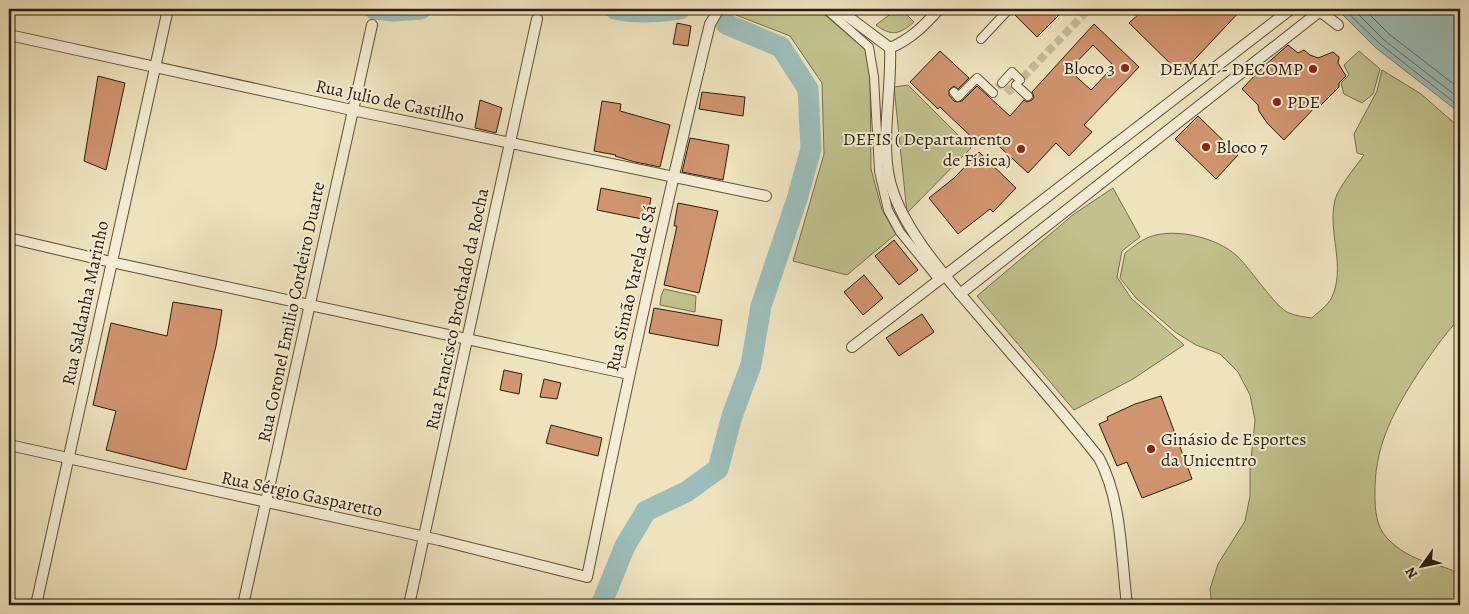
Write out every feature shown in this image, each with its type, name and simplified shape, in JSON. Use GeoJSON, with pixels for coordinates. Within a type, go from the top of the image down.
{"type":"FeatureCollection","features":[{"type":"Feature","properties":{"kind":"street","name":"Rua Saldanha Marinho"},"geometry":{"type":"LineString","coordinates":[[36,605],[168,9]]}},
{"type":"Feature","properties":{"kind":"street"},"geometry":{"type":"LineString","coordinates":[[826,9],[869,47],[874,77],[879,171],[888,210],[900,232],[942,278],[960,294],[1099,458],[1107,473],[1115,504],[1127,605]]}},
{"type":"Feature","properties":{"kind":"street"},"geometry":{"type":"LineString","coordinates":[[838,9],[890,48]]}},
{"type":"Feature","properties":{"kind":"street"},"geometry":{"type":"LineString","coordinates":[[890,48],[906,41],[920,30],[940,9]]}},
{"type":"Feature","properties":{"kind":"street"},"geometry":{"type":"LineString","coordinates":[[981,39],[1009,9]]}},
{"type":"Feature","properties":{"kind":"street"},"geometry":{"type":"LineString","coordinates":[[852,348],[1291,9]]}},
{"type":"Feature","properties":{"kind":"street","name":"Rua Simão Varela de Sá"},"geometry":{"type":"LineString","coordinates":[[587,577],[628,374],[672,176],[710,24],[722,10]]}},
{"type":"Feature","properties":{"kind":"street"},"geometry":{"type":"LineString","coordinates":[[960,294],[1318,10],[1338,25]]}},
{"type":"Feature","properties":{"kind":"street","name":"Rua Francisco Brochado da Rocha"},"geometry":{"type":"LineString","coordinates":[[409,605],[537,19]]}},
{"type":"Feature","properties":{"kind":"street","name":"Rua Coronel Emilio Cordeiro Duarte"},"geometry":{"type":"LineString","coordinates":[[243,605],[372,25]]}},
{"type":"Feature","properties":{"kind":"street","name":"Rua Julio de Castilho"},"geometry":{"type":"LineString","coordinates":[[9,35],[352,110],[766,196]]}},
{"type":"Feature","properties":{"kind":"street"},"geometry":{"type":"LineString","coordinates":[[890,48],[887,152],[889,176],[902,216],[942,278]]}},
{"type":"Feature","properties":{"kind":"street"},"geometry":{"type":"LineString","coordinates":[[1002,83],[1012,72],[1028,96]]}},
{"type":"Feature","properties":{"kind":"street"},"geometry":{"type":"LineString","coordinates":[[954,92],[958,97],[977,78],[993,93]]}},
{"type":"Feature","properties":{"kind":"street"},"geometry":{"type":"LineString","coordinates":[[9,238],[111,262],[628,374]]}},
{"type":"Feature","properties":{"kind":"street","name":"Rua Sérgio Gasparetto"},"geometry":{"type":"LineString","coordinates":[[9,446],[424,537],[587,577]]}},
{"type":"Feature","properties":{"kind":"green space"},"geometry":{"type":"Polygon","coordinates":[[[740,9],[818,9],[866,50],[870,76],[871,169],[882,210],[896,234],[847,275],[793,261],[824,154],[822,83],[790,36],[736,15],[740,9]]]}},
{"type":"Feature","properties":{"kind":"green space"},"geometry":{"type":"Polygon","coordinates":[[[897,9],[901,9],[914,22],[896,32],[887,31],[876,25],[897,9]]]}},
{"type":"Feature","properties":{"kind":"green space"},"geometry":{"type":"Polygon","coordinates":[[[1359,51],[1380,69],[1373,94],[1362,103],[1344,94],[1341,83],[1349,75],[1344,65],[1359,51]]]}},
{"type":"Feature","properties":{"kind":"green space"},"geometry":{"type":"Polygon","coordinates":[[[1382,70],[1421,94],[1460,128],[1460,318],[1425,362],[1398,406],[1386,434],[1377,463],[1375,478],[1376,512],[1380,528],[1396,546],[1417,559],[1449,569],[1460,575],[1460,605],[1212,605],[1210,589],[1218,564],[1245,521],[1250,496],[1250,470],[1255,420],[1250,395],[1238,372],[1220,354],[1196,345],[1175,332],[1136,298],[1120,278],[1125,253],[1141,241],[1166,233],[1192,235],[1218,243],[1237,256],[1283,309],[1295,315],[1312,318],[1329,302],[1335,287],[1337,262],[1333,212],[1335,200],[1343,183],[1364,155],[1357,153],[1354,134],[1377,91],[1382,70]]]}},
{"type":"Feature","properties":{"kind":"green space"},"geometry":{"type":"Polygon","coordinates":[[[908,85],[971,148],[907,213],[894,87],[908,85]]]}},
{"type":"Feature","properties":{"kind":"green space"},"geometry":{"type":"Polygon","coordinates":[[[1113,188],[1140,237],[1122,251],[1117,277],[1131,298],[1184,345],[1133,379],[1074,410],[977,296],[1074,214],[1113,188]]]}},
{"type":"Feature","properties":{"kind":"green space"},"geometry":{"type":"Polygon","coordinates":[[[664,289],[696,296],[695,312],[660,305],[664,289]]]}},
{"type":"Feature","properties":{"kind":"water"},"geometry":{"type":"Polygon","coordinates":[[[1337,9],[1460,9],[1460,113],[1376,48],[1337,9]]]}},
{"type":"Feature","properties":{"kind":"building"},"geometry":{"type":"Polygon","coordinates":[[[1014,9],[1065,9],[1037,37],[1013,13],[1014,9]]]}},
{"type":"Feature","properties":{"kind":"building"},"geometry":{"type":"Polygon","coordinates":[[[1144,9],[1203,9],[1210,15],[1216,9],[1242,9],[1181,74],[1129,23],[1144,9]]]}},
{"type":"Feature","properties":{"kind":"building"},"geometry":{"type":"Polygon","coordinates":[[[677,23],[691,26],[688,46],[673,44],[677,23]]]}},
{"type":"Feature","properties":{"kind":"building"},"geometry":{"type":"Polygon","coordinates":[[[1094,24],[1139,67],[1084,125],[1092,132],[1069,156],[1056,143],[1028,173],[988,136],[980,145],[910,82],[940,51],[969,78],[958,89],[954,86],[949,90],[949,95],[954,101],[962,101],[977,86],[1010,116],[1024,100],[1027,102],[1032,100],[1034,97],[1032,92],[1094,24]],[[1093,45],[1069,70],[1091,90],[1114,66],[1093,45]]]}},
{"type":"Feature","properties":{"kind":"building"},"geometry":{"type":"Polygon","coordinates":[[[1288,45],[1298,53],[1304,50],[1318,58],[1333,52],[1339,57],[1338,63],[1346,76],[1339,83],[1339,87],[1320,106],[1318,104],[1284,140],[1267,123],[1259,111],[1258,105],[1242,89],[1288,45]]]}},
{"type":"Feature","properties":{"kind":"building"},"geometry":{"type":"Polygon","coordinates":[[[98,76],[125,83],[106,170],[84,161],[98,76]]]}},
{"type":"Feature","properties":{"kind":"building"},"geometry":{"type":"Polygon","coordinates":[[[702,92],[745,97],[743,116],[699,109],[702,92]]]}},
{"type":"Feature","properties":{"kind":"building"},"geometry":{"type":"Polygon","coordinates":[[[480,100],[502,108],[496,133],[475,128],[480,100]]]}},
{"type":"Feature","properties":{"kind":"building"},"geometry":{"type":"Polygon","coordinates":[[[602,101],[621,104],[620,111],[670,125],[660,167],[594,151],[602,101]]]}},
{"type":"Feature","properties":{"kind":"building","name":"Bloco 7"},"geometry":{"type":"Polygon","coordinates":[[[1198,116],[1238,155],[1216,179],[1175,139],[1198,116]]]}},
{"type":"Feature","properties":{"kind":"building"},"geometry":{"type":"Polygon","coordinates":[[[690,138],[729,145],[723,180],[682,172],[690,138]]]}},
{"type":"Feature","properties":{"kind":"building"},"geometry":{"type":"Polygon","coordinates":[[[979,152],[1016,188],[993,212],[990,209],[958,234],[929,198],[954,178],[979,152]]]}},
{"type":"Feature","properties":{"kind":"building"},"geometry":{"type":"Polygon","coordinates":[[[601,188],[651,198],[647,220],[597,210],[601,188]]]}},
{"type":"Feature","properties":{"kind":"building"},"geometry":{"type":"Polygon","coordinates":[[[678,203],[718,211],[699,293],[664,285],[677,226],[674,226],[678,203]]]}},
{"type":"Feature","properties":{"kind":"building"},"geometry":{"type":"Polygon","coordinates":[[[894,240],[918,270],[899,285],[875,256],[894,240]]]}},
{"type":"Feature","properties":{"kind":"building"},"geometry":{"type":"Polygon","coordinates":[[[864,275],[883,298],[863,315],[844,292],[864,275]]]}},
{"type":"Feature","properties":{"kind":"building"},"geometry":{"type":"Polygon","coordinates":[[[173,302],[222,310],[216,346],[186,470],[106,450],[116,411],[93,405],[111,323],[167,336],[173,302]]]}},
{"type":"Feature","properties":{"kind":"building"},"geometry":{"type":"Polygon","coordinates":[[[654,308],[722,320],[718,346],[649,333],[654,308]]]}},
{"type":"Feature","properties":{"kind":"building"},"geometry":{"type":"Polygon","coordinates":[[[922,314],[934,332],[899,356],[886,338],[922,314]]]}},
{"type":"Feature","properties":{"kind":"building"},"geometry":{"type":"Polygon","coordinates":[[[504,370],[522,374],[519,394],[500,390],[504,370]]]}},
{"type":"Feature","properties":{"kind":"building"},"geometry":{"type":"Polygon","coordinates":[[[544,379],[561,383],[557,399],[540,397],[544,379]]]}},
{"type":"Feature","properties":{"kind":"building","name":"Ginásio de Esportes da Unicentro"},"geometry":{"type":"Polygon","coordinates":[[[1161,396],[1192,479],[1142,498],[1127,462],[1117,466],[1099,424],[1108,420],[1107,417],[1135,404],[1161,396]]]}},
{"type":"Feature","properties":{"kind":"building"},"geometry":{"type":"Polygon","coordinates":[[[551,425],[602,438],[598,456],[546,443],[551,425]]]}},
{"type":"Feature","properties":{"kind":"waterway"},"geometry":{"type":"LineString","coordinates":[[374,9],[394,11],[421,9]]}},
{"type":"Feature","properties":{"kind":"waterway"},"geometry":{"type":"LineString","coordinates":[[615,9],[631,12],[680,9]]}},
{"type":"Feature","properties":{"kind":"waterway"},"geometry":{"type":"LineString","coordinates":[[601,605],[625,546],[646,511],[686,492],[718,469],[732,416],[751,365],[761,306],[797,199],[811,149],[808,89],[781,47],[726,24]]}},
{"type":"Feature","properties":{"kind":"tunnel"},"geometry":{"type":"LineString","coordinates":[[989,96],[1002,83],[1010,91],[1089,9]]}},
{"type":"Feature","properties":{"kind":"tunnel"},"geometry":{"type":"LineString","coordinates":[[1132,9],[1138,14]]}},
{"type":"Feature","properties":{"kind":"place","name":"Bloco 3"},"geometry":{"type":"Point","coordinates":[1125,68]}},
{"type":"Feature","properties":{"kind":"place","name":"DEMAT - DECOMP"},"geometry":{"type":"Point","coordinates":[1313,69]}},
{"type":"Feature","properties":{"kind":"place","name":"PDE"},"geometry":{"type":"Point","coordinates":[1277,102]}},
{"type":"Feature","properties":{"kind":"place","name":"Bloco 7"},"geometry":{"type":"Point","coordinates":[1206,147]}},
{"type":"Feature","properties":{"kind":"place","name":"DEFIS ( Departamento de Física)"},"geometry":{"type":"Point","coordinates":[1021,149]}},
{"type":"Feature","properties":{"kind":"place","name":"Ginásio de Esportes da Unicentro"},"geometry":{"type":"Point","coordinates":[1151,449]}}]}
